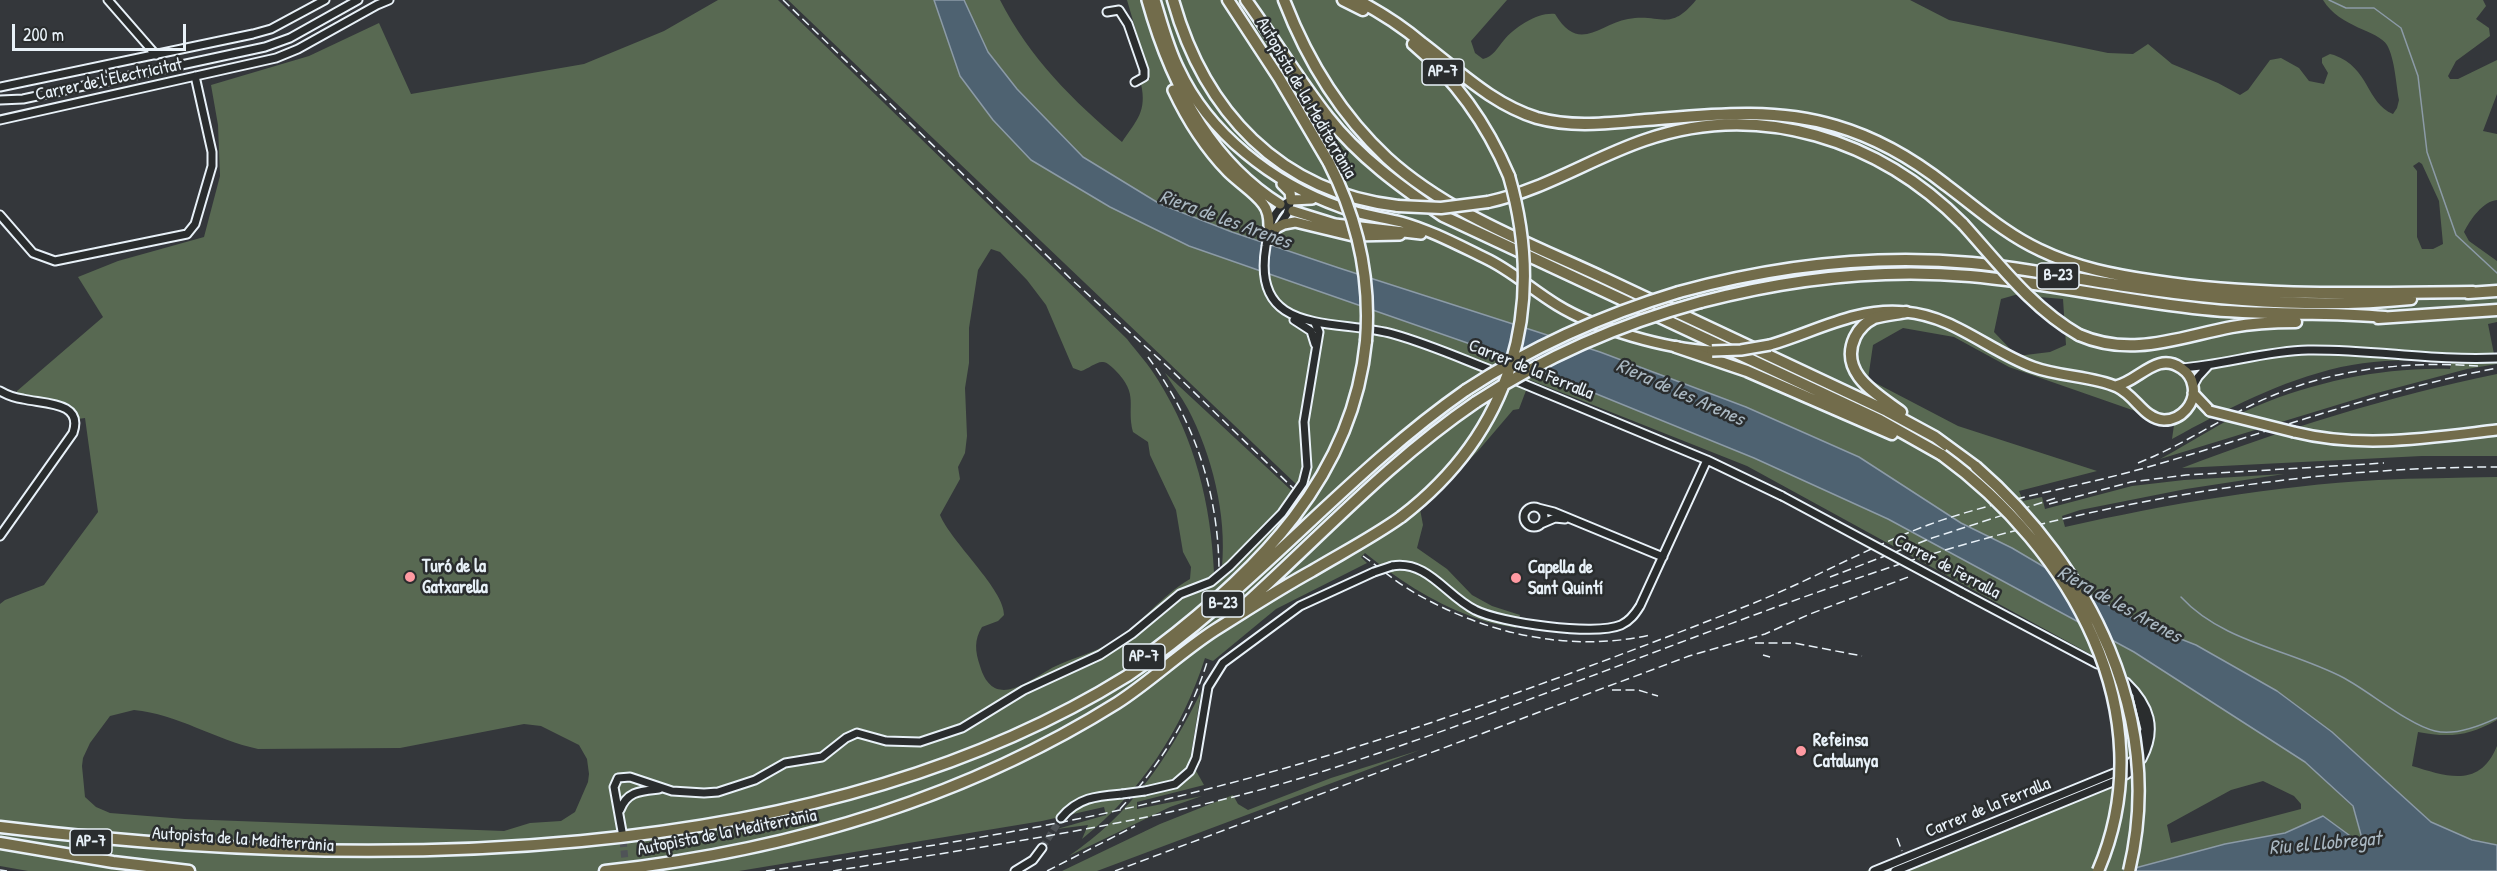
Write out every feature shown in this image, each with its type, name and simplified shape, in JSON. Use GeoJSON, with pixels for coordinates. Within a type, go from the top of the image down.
{"type":"FeatureCollection","features":[{"type":"Feature","properties":{"kind":"highway"},"geometry":{"type":"LineString","coordinates":[[1173,0],[1187,44],[1203,77],[1222,106],[1259,146],[1310,181],[1348,196],[1398,206],[1441,208],[1488,201],[1532,189],[1604,156],[1660,135],[1687,128],[1746,125],[1811,134],[1871,155],[1930,194],[1963,224],[2031,299],[2058,321],[2079,335],[2108,344],[2139,346],[2164,344],[2247,325],[2360,321],[2385,317]]}},
{"type":"Feature","properties":{"kind":"highway","name":"Autopista de la Mediterrània"},"geometry":{"type":"LineString","coordinates":[[946,770],[1030,727],[1116,676],[1177,631],[1263,553],[1308,500],[1331,461],[1355,403],[1366,342],[1368,300],[1361,250],[1348,204],[1329,164],[1279,78],[1228,0]]}},
{"type":"Feature","properties":{"kind":"highway"},"geometry":{"type":"LineString","coordinates":[[1246,0],[1328,117],[1354,146],[1395,183],[1443,216],[1880,420],[1921,436]]}},
{"type":"Feature","properties":{"kind":"highway"},"geometry":{"type":"LineString","coordinates":[[1284,0],[1308,55],[1342,108],[1388,159],[1428,189],[1501,229],[1887,411],[1921,436]]}},
{"type":"Feature","properties":{"kind":"highway","name":"Autopista de la Mediterrània"},"geometry":{"type":"LineString","coordinates":[[605,871],[674,862],[768,845],[848,824],[926,798],[991,770],[1062,735],[1118,702],[1212,632],[1401,517],[1433,490],[1470,448],[1498,399],[1513,359],[1523,306],[1525,257],[1520,216],[1509,176],[1498,150],[1478,116],[1444,73],[1401,34],[1343,0]]}},
{"type":"Feature","properties":{"kind":"highway"},"geometry":{"type":"LineString","coordinates":[[1357,0],[1405,29],[1487,93],[1525,113],[1551,121],[1576,124],[1762,114],[1796,117],[1837,126],[1876,141],[1913,161],[2024,242],[2052,256],[2087,269],[2172,283],[2238,290],[2439,294]]}},
{"type":"Feature","properties":{"kind":"highway","name":"B-23"},"geometry":{"type":"LineString","coordinates":[[946,770],[991,754],[1052,723],[1118,683],[1173,644],[1241,588],[1390,448],[1466,390],[1553,339],[1625,309],[1679,292],[1785,269],[1842,262],[1900,261],[1982,264],[2154,291],[2237,300],[2335,303],[2497,291]]}},
{"type":"Feature","properties":{"kind":"highway","name":"B-23"},"geometry":{"type":"LineString","coordinates":[[1212,632],[1396,462],[1426,437],[1476,402],[1554,356],[1608,331],[1701,302],[1761,287],[1809,280],[1865,275],[1932,274],[1998,279],[2203,309],[2262,314],[2385,317],[2497,310]]}},
{"type":"Feature","properties":{"kind":"highway"},"geometry":{"type":"LineString","coordinates":[[1906,312],[1867,322],[1854,340],[1851,348],[1851,363],[1859,379],[1942,455],[1987,490],[2008,510],[2041,550],[2074,599],[2104,666],[2117,718],[2120,775],[2114,818],[2098,871]]}},
{"type":"Feature","properties":{"kind":"highway"},"geometry":{"type":"LineString","coordinates":[[1676,347],[1748,371],[1921,436],[1935,437],[1987,476],[2041,532],[2074,579],[2102,632],[2128,707],[2137,759],[2138,821],[2129,871]]}},
{"type":"Feature","properties":{"kind":"highway","name":"AP-7"},"geometry":{"type":"LineString","coordinates":[[858,802],[890,793],[946,770]]}},
{"type":"Feature","properties":{"kind":"highway","name":"Autopista de la Mediterrània"},"geometry":{"type":"LineString","coordinates":[[0,827],[140,849],[304,861]]}},
{"type":"Feature","properties":{"kind":"highway","name":"Autopista de la Mediterrània"},"geometry":{"type":"LineString","coordinates":[[0,843],[113,862],[189,871]]}},
{"type":"Feature","properties":{"kind":"main road"},"geometry":{"type":"LineString","coordinates":[[1147,0],[1162,60],[1179,102],[1218,161],[1263,203],[1273,228],[1295,222],[1353,236],[1426,235]]}},
{"type":"Feature","properties":{"kind":"main road"},"geometry":{"type":"LineString","coordinates":[[1155,0],[1172,53],[1197,99],[1224,133],[1288,189],[1291,200],[1320,199]]}},
{"type":"Feature","properties":{"kind":"main road"},"geometry":{"type":"LineString","coordinates":[[1152,19],[1181,93],[1199,122],[1238,170],[1256,187],[1280,204]]}},
{"type":"Feature","properties":{"kind":"main road"},"geometry":{"type":"LineString","coordinates":[[1271,173],[1320,199],[1362,214],[1409,225],[1501,266],[1575,315],[1649,341],[1676,347],[1712,351],[1741,350],[1770,345],[1860,314],[1882,311],[1906,312],[1947,322],[2031,366],[2116,386],[2138,402],[2145,412],[2157,419],[2169,420],[2185,411],[2210,411],[2325,439],[2374,442],[2416,440],[2497,430]]}},
{"type":"Feature","properties":{"kind":"main road"},"geometry":{"type":"LineString","coordinates":[[1293,211],[1335,224],[1426,235],[1458,246]]}},
{"type":"Feature","properties":{"kind":"main road"},"geometry":{"type":"LineString","coordinates":[[2116,386],[2125,384],[2142,375],[2150,367],[2162,363],[2181,368],[2189,376],[2193,390],[2210,411]]}},
{"type":"Feature","properties":{"kind":"main road"},"geometry":{"type":"LineString","coordinates":[[2138,402],[2136,389],[2142,375]]}},
{"type":"Feature","properties":{"kind":"main road"},"geometry":{"type":"LineString","coordinates":[[2185,411],[2193,390]]}},
{"type":"Feature","properties":{"kind":"street"},"geometry":{"type":"LineString","coordinates":[[108,0],[156,55]]}},
{"type":"Feature","properties":{"kind":"street"},"geometry":{"type":"LineString","coordinates":[[0,87],[271,29],[325,0]]}},
{"type":"Feature","properties":{"kind":"street"},"geometry":{"type":"LineString","coordinates":[[0,100],[34,96],[266,47],[290,38],[358,0]]}},
{"type":"Feature","properties":{"kind":"street","name":"Carrer de l'Electricitat"},"geometry":{"type":"LineString","coordinates":[[0,120],[288,54],[389,0]]}},
{"type":"Feature","properties":{"kind":"street"},"geometry":{"type":"LineString","coordinates":[[1107,12],[1119,10],[1128,24],[1144,70],[1144,77],[1135,82]]}},
{"type":"Feature","properties":{"kind":"street"},"geometry":{"type":"LineString","coordinates":[[0,215],[33,253],[55,261],[187,234],[195,224],[212,166],[212,152],[195,76]]}},
{"type":"Feature","properties":{"kind":"street"},"geometry":{"type":"LineString","coordinates":[[1291,200],[1278,211],[1266,245],[1264,268],[1269,288],[1283,309],[1311,331],[1315,349]]}},
{"type":"Feature","properties":{"kind":"street","name":"Carrer de la Ferralla"},"geometry":{"type":"LineString","coordinates":[[1283,309],[1299,319],[1315,323],[1373,329],[1437,348],[1707,460],[1782,496]]}},
{"type":"Feature","properties":{"kind":"street"},"geometry":{"type":"LineString","coordinates":[[619,812],[626,798],[636,791],[661,789],[704,793],[732,789],[755,780],[785,763],[822,757],[846,738],[857,733],[886,741],[902,742],[920,742],[940,737],[983,717],[1024,690],[1100,655],[1132,634],[1180,594],[1211,582],[1282,513],[1301,487],[1306,467],[1304,422],[1319,330],[1315,323]]}},
{"type":"Feature","properties":{"kind":"street"},"geometry":{"type":"LineString","coordinates":[[1318,338],[1326,330],[1347,326]]}},
{"type":"Feature","properties":{"kind":"street"},"geometry":{"type":"LineString","coordinates":[[2181,368],[2209,365],[2268,353],[2308,350],[2497,358]]}},
{"type":"Feature","properties":{"kind":"street"},"geometry":{"type":"LineString","coordinates":[[2193,390],[2198,376],[2209,365]]}},
{"type":"Feature","properties":{"kind":"street"},"geometry":{"type":"LineString","coordinates":[[0,391],[24,400],[65,407],[71,412],[75,423],[74,433],[0,537]]}},
{"type":"Feature","properties":{"kind":"street"},"geometry":{"type":"LineString","coordinates":[[1061,818],[1072,806],[1084,799],[1145,791],[1175,784],[1190,771],[1196,758],[1209,687],[1218,668],[1228,658],[1300,606],[1374,572],[1402,565],[1419,569],[1468,607],[1489,616],[1597,630],[1619,626],[1633,617],[1645,598],[1707,460]]}},
{"type":"Feature","properties":{"kind":"street","name":"Carrer de Ferralla"},"geometry":{"type":"LineString","coordinates":[[1782,496],[2097,664]]}},
{"type":"Feature","properties":{"kind":"street"},"geometry":{"type":"LineString","coordinates":[[1567,519],[1555,518],[1532,527],[1524,517],[1529,509],[1538,508],[1554,512],[1663,557]]}},
{"type":"Feature","properties":{"kind":"street"},"geometry":{"type":"LineString","coordinates":[[1538,508],[1544,515],[1541,524]]}},
{"type":"Feature","properties":{"kind":"street"},"geometry":{"type":"LineString","coordinates":[[2126,682],[2145,703],[2150,718],[2149,742],[2142,759]]}},
{"type":"Feature","properties":{"kind":"street"},"geometry":{"type":"LineString","coordinates":[[2133,689],[2144,720],[2141,747]]}},
{"type":"Feature","properties":{"kind":"street"},"geometry":{"type":"LineString","coordinates":[[2126,776],[2130,766]]}},
{"type":"Feature","properties":{"kind":"street","name":"Carrer de la Ferralla"},"geometry":{"type":"LineString","coordinates":[[1874,871],[2114,773]]}},
{"type":"Feature","properties":{"kind":"street"},"geometry":{"type":"LineString","coordinates":[[623,840],[614,788],[618,778],[630,777],[661,789]]}},
{"type":"Feature","properties":{"kind":"street","name":"Carrer de la Ferralla"},"geometry":{"type":"LineString","coordinates":[[1895,871],[2113,782]]}},
{"type":"Feature","properties":{"kind":"street"},"geometry":{"type":"LineString","coordinates":[[1015,871],[1033,860],[1042,848]]}},
{"type":"Feature","properties":{"kind":"green space"},"geometry":{"type":"Polygon","coordinates":[[[718,0],[778,0],[1127,339],[1147,364],[1171,402],[1191,449],[1205,497],[1214,573],[1222,567],[1223,547],[1220,506],[1211,465],[1197,427],[1165,373],[1292,491],[1297,485],[788,0],[934,0],[960,76],[993,120],[1032,160],[1110,207],[1189,246],[1476,346],[1572,384],[1754,458],[1888,519],[2134,652],[2305,762],[2353,807],[2364,847],[2323,816],[2285,833],[2225,844],[2124,871],[1866,871],[2113,771],[2112,727],[2107,693],[2098,665],[2092,655],[1747,466],[1530,380],[1519,409],[1513,410],[1478,451],[1420,509],[1423,525],[1417,548],[1447,569],[1472,595],[1492,606],[1520,615],[1516,628],[1481,620],[1442,604],[1402,580],[1365,553],[1361,557],[1367,563],[1276,609],[1213,661],[1205,658],[1196,685],[1172,735],[1157,758],[1123,801],[1082,839],[1088,825],[1057,829],[1106,815],[1104,807],[1042,821],[739,871],[28,871],[0,866],[0,604],[44,585],[98,512],[85,418],[70,420],[63,411],[16,403],[17,391],[103,317],[78,277],[118,261],[204,237],[220,176],[218,125],[211,85],[309,56],[379,23],[411,94],[584,64],[664,31],[718,0]],[[991,249],[978,270],[969,328],[969,363],[965,388],[967,436],[965,453],[958,467],[960,479],[940,515],[987,579],[1002,605],[1004,615],[998,621],[982,627],[976,650],[985,678],[992,686],[1008,690],[1112,642],[1190,579],[1191,567],[1183,552],[1176,510],[1150,455],[1148,442],[1133,432],[1130,393],[1123,379],[1105,362],[1081,371],[1073,368],[1046,305],[1027,280],[1000,252],[991,249]],[[134,710],[110,716],[90,743],[82,766],[85,797],[96,807],[110,813],[185,819],[504,831],[530,823],[561,821],[575,812],[588,782],[587,759],[579,745],[541,726],[524,724],[400,748],[258,749],[150,712],[134,710]],[[2263,781],[2231,790],[2167,825],[2171,843],[2301,809],[2301,804],[2294,796],[2263,781]]]}},
{"type":"Feature","properties":{"kind":"green space"},"geometry":{"type":"Polygon","coordinates":[[[964,0],[1000,0],[1038,59],[1086,111],[1122,142],[1142,108],[1141,84],[1150,79],[1127,0],[1507,0],[1471,41],[1475,53],[1483,59],[1493,54],[1520,26],[1541,15],[1548,14],[1555,14],[1564,26],[1572,32],[1581,34],[1628,19],[1671,19],[1687,10],[1696,0],[1910,0],[1949,20],[2108,53],[2133,54],[2148,44],[2172,64],[2240,95],[2248,90],[2270,60],[2281,58],[2299,68],[2309,81],[2324,84],[2328,73],[2322,63],[2322,58],[2330,54],[2355,68],[2377,102],[2393,114],[2399,100],[2394,65],[2387,45],[2376,36],[2339,17],[2323,0],[2483,0],[2486,6],[2476,19],[2489,28],[2490,36],[2456,61],[2448,76],[2450,79],[2458,79],[2497,60],[2497,94],[2483,131],[2497,134],[2497,200],[2482,207],[2464,232],[2469,241],[2497,261],[2497,322],[2488,324],[2494,354],[2497,355],[2497,364],[2467,369],[2373,394],[2160,459],[2232,418],[2303,389],[2376,373],[2450,369],[2452,360],[2396,360],[2341,367],[2318,373],[2254,397],[2172,439],[2174,425],[2154,424],[2138,412],[2009,367],[1954,337],[1903,328],[1873,345],[1868,379],[1958,426],[2097,471],[2019,491],[2023,501],[2042,497],[2045,509],[2132,486],[2184,480],[2284,474],[2186,489],[2080,510],[2062,516],[2065,527],[2260,491],[2378,480],[2497,477],[2497,720],[2459,734],[2439,735],[2418,732],[2412,766],[2450,776],[2472,774],[2482,768],[2497,746],[2497,845],[2472,840],[2431,822],[2332,732],[2277,691],[2196,645],[2150,627],[2112,607],[2012,548],[1961,523],[1859,457],[1746,407],[1600,352],[1339,268],[1232,232],[1160,204],[1083,157],[1017,89],[988,52],[964,0]],[[2419,162],[2413,166],[2417,171],[2417,237],[2422,249],[2433,249],[2443,244],[2439,201],[2419,162]],[[2015,295],[2001,299],[1994,332],[2017,356],[2050,352],[2066,345],[2063,299],[2015,295]]]}},
{"type":"Feature","properties":{"kind":"green space"},"geometry":{"type":"Polygon","coordinates":[[[2497,374],[2497,456],[2422,456],[2182,468],[2338,415],[2417,392],[2497,374]]]}},
{"type":"Feature","properties":{"kind":"green space"},"geometry":{"type":"Polygon","coordinates":[[[1201,692],[1190,760],[1204,785],[1137,802],[1137,809],[1202,796],[1170,807],[1069,856],[1111,822],[1146,783],[1189,716],[1201,692]]]}},
{"type":"Feature","properties":{"kind":"green space"},"geometry":{"type":"Polygon","coordinates":[[[1420,750],[1097,871],[1062,871],[1160,824],[1233,795],[1238,804],[1248,810],[1331,778],[1420,750]]]}},
{"type":"Feature","properties":{"kind":"water"},"geometry":{"type":"Polygon","coordinates":[[[934,0],[964,0],[988,52],[1017,89],[1083,157],[1160,204],[1232,232],[1339,268],[1600,352],[1746,407],[1859,457],[1961,523],[2012,548],[2112,607],[2150,627],[2196,645],[2277,691],[2332,732],[2431,822],[2472,840],[2497,845],[2497,871],[2124,871],[2225,844],[2285,833],[2323,816],[2364,846],[2353,806],[2305,762],[2134,652],[1888,519],[1754,458],[1572,384],[1476,346],[1189,246],[1110,207],[1031,160],[993,120],[960,76],[934,0]]]}},
{"type":"Feature","properties":{"kind":"waterway"},"geometry":{"type":"LineString","coordinates":[[2329,0],[2346,8],[2374,8],[2401,28],[2418,76],[2427,152],[2456,235],[2497,273]]}},
{"type":"Feature","properties":{"kind":"waterway"},"geometry":{"type":"LineString","coordinates":[[2181,597],[2216,625],[2344,678],[2425,728],[2442,732],[2458,731],[2497,718]]}},
{"type":"Feature","properties":{"kind":"tunnel"},"geometry":{"type":"LineString","coordinates":[[1042,848],[1061,818]]}},
{"type":"Feature","properties":{"kind":"tunnel"},"geometry":{"type":"LineString","coordinates":[[623,840],[626,871]]}},
{"type":"Feature","properties":{"kind":"railway"},"geometry":{"type":"LineString","coordinates":[[783,0],[1071,279],[1169,368],[1294,489]]}},
{"type":"Feature","properties":{"kind":"railway"},"geometry":{"type":"LineString","coordinates":[[1148,357],[1178,406],[1200,457],[1214,512],[1219,569]]}},
{"type":"Feature","properties":{"kind":"railway"},"geometry":{"type":"LineString","coordinates":[[2138,463],[2274,395],[2323,378],[2374,368],[2426,365],[2478,366]]}},
{"type":"Feature","properties":{"kind":"railway"},"geometry":{"type":"LineString","coordinates":[[766,871],[1077,819],[1179,796],[1331,755],[1512,695],[1634,650],[1754,603],[1884,543],[1955,516],[2148,467],[2365,401],[2497,368]]}},
{"type":"Feature","properties":{"kind":"railway"},"geometry":{"type":"LineString","coordinates":[[2049,504],[2131,482],[2186,475],[2384,463]]}},
{"type":"Feature","properties":{"kind":"railway"},"geometry":{"type":"LineString","coordinates":[[833,871],[1080,830],[1264,789],[1395,748],[1814,593],[1958,546],[2033,526],[2187,494],[2265,482],[2343,474],[2497,467]]}},
{"type":"Feature","properties":{"kind":"railway"},"geometry":{"type":"LineString","coordinates":[[1830,577],[1932,538],[2056,498]]}},
{"type":"Feature","properties":{"kind":"railway"},"geometry":{"type":"LineString","coordinates":[[1363,556],[1415,593],[1442,607],[1499,629],[1529,636],[1590,642],[1650,635]]}},
{"type":"Feature","properties":{"kind":"railway"},"geometry":{"type":"LineString","coordinates":[[1115,871],[1689,656],[1765,634],[1810,614],[1911,576]]}},
{"type":"Feature","properties":{"kind":"railway"},"geometry":{"type":"LineString","coordinates":[[1755,643],[1794,643],[1862,656]]}},
{"type":"Feature","properties":{"kind":"railway"},"geometry":{"type":"LineString","coordinates":[[1763,655],[1770,657]]}},
{"type":"Feature","properties":{"kind":"railway"},"geometry":{"type":"LineString","coordinates":[[1120,809],[1173,739],[1193,700],[1208,659]]}},
{"type":"Feature","properties":{"kind":"railway"},"geometry":{"type":"LineString","coordinates":[[1612,690],[1638,690],[1658,696]]}},
{"type":"Feature","properties":{"kind":"railway"},"geometry":{"type":"LineString","coordinates":[[1047,871],[1135,826]]}},
{"type":"Feature","properties":{"kind":"railway"},"geometry":{"type":"LineString","coordinates":[[1897,838],[1902,851]]}},
{"type":"Feature","properties":{"kind":"railway"},"geometry":{"type":"LineString","coordinates":[[0,870],[7,871]]}},
{"type":"Feature","properties":{"kind":"place","name":"Turó de la Gatxarella"},"geometry":{"type":"Point","coordinates":[410,577]}},
{"type":"Feature","properties":{"kind":"place","name":"Capella de Sant Quintí"},"geometry":{"type":"Point","coordinates":[1516,578]}},
{"type":"Feature","properties":{"kind":"place","name":"Refeinsa Catalunya"},"geometry":{"type":"Point","coordinates":[1801,751]}},
{"type":"Feature","properties":{"kind":"water label","name":"Riera de les Arenes"},"geometry":{"type":"Point","coordinates":[1225,220]}},
{"type":"Feature","properties":{"kind":"water label","name":"Riera de les Arenes"},"geometry":{"type":"Point","coordinates":[1680,393]}},
{"type":"Feature","properties":{"kind":"water label","name":"Riera de les Arenes"},"geometry":{"type":"Point","coordinates":[2119,605]}},
{"type":"Feature","properties":{"kind":"water label","name":"Riu el Llobregat"},"geometry":{"type":"Point","coordinates":[2325,844]}}]}
